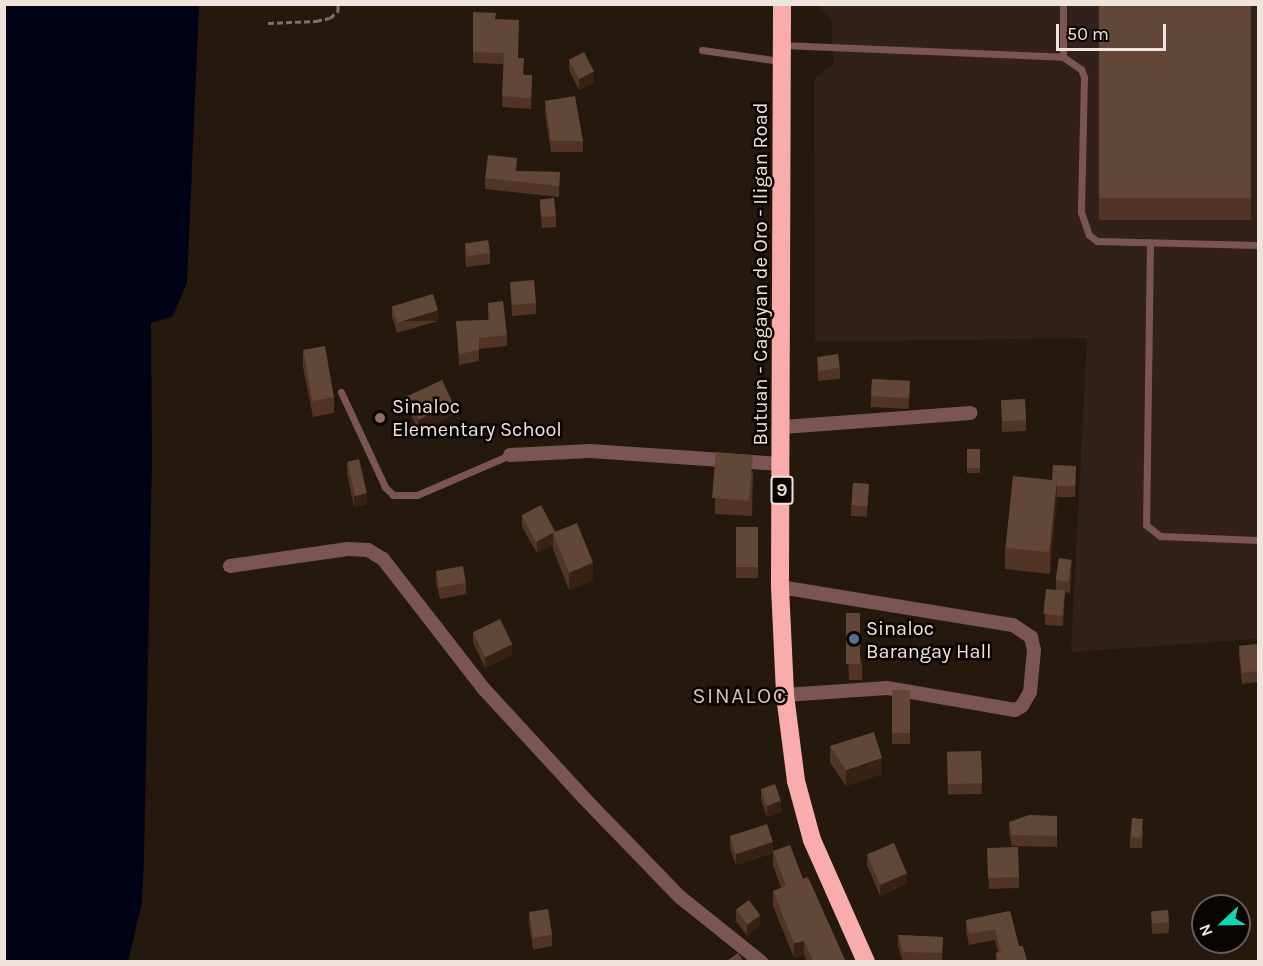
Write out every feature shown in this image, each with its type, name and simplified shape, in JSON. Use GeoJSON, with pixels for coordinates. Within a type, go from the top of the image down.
{"type":"FeatureCollection","features":[{"type":"Feature","properties":{"kind":"highway","name":"Butuan - Cagayan de Oro - Iligan Road"},"geometry":{"type":"LineString","coordinates":[[782,4],[783,427],[780,587],[785,695],[796,781],[812,840],[866,962]]}},
{"type":"Feature","properties":{"kind":"street"},"geometry":{"type":"LineString","coordinates":[[783,427],[970,413]]}},
{"type":"Feature","properties":{"kind":"street"},"geometry":{"type":"LineString","coordinates":[[510,455],[590,451],[782,464]]}},
{"type":"Feature","properties":{"kind":"street"},"geometry":{"type":"LineString","coordinates":[[230,566],[348,549],[368,550],[383,559],[483,688],[592,807],[680,897],[761,962]]}},
{"type":"Feature","properties":{"kind":"street"},"geometry":{"type":"LineString","coordinates":[[780,587],[1013,626],[1030,637],[1034,650],[1030,692],[1022,706],[1015,710],[886,688],[785,695]]}},
{"type":"Feature","properties":{"kind":"lane"},"geometry":{"type":"LineString","coordinates":[[1063,4],[1063,57]]}},
{"type":"Feature","properties":{"kind":"lane"},"geometry":{"type":"LineString","coordinates":[[702,50],[782,54],[1063,57],[1081,69],[1085,87],[1083,225],[1097,241],[1258,245]]}},
{"type":"Feature","properties":{"kind":"lane"},"geometry":{"type":"LineString","coordinates":[[1150,242],[1146,525],[1160,536],[1258,540]]}},
{"type":"Feature","properties":{"kind":"lane"},"geometry":{"type":"LineString","coordinates":[[341,392],[393,495],[417,495],[510,455]]}},
{"type":"Feature","properties":{"kind":"path"},"geometry":{"type":"LineString","coordinates":[[268,23],[316,21],[330,18],[338,11],[338,4]]}},
{"type":"Feature","properties":{"kind":"shaded area"},"geometry":{"type":"Polygon","coordinates":[[[816,5],[1258,5],[1258,639],[1071,652],[1087,338],[815,342],[814,79],[834,64],[831,19],[816,5]]]}},
{"type":"Feature","properties":{"kind":"water"},"geometry":{"type":"Polygon","coordinates":[[[5,4],[199,5],[187,282],[173,316],[151,323],[152,460],[144,856],[142,903],[128,961],[5,961],[5,4]]]}},
{"type":"Feature","properties":{"kind":"building"},"geometry":{"type":"Polygon","coordinates":[[[1099,4],[1251,4],[1251,198],[1099,198],[1099,4]]]}},
{"type":"Feature","properties":{"kind":"building"},"geometry":{"type":"Polygon","coordinates":[[[473,12],[496,13],[495,19],[519,20],[518,58],[524,58],[523,75],[532,75],[531,98],[502,96],[504,53],[473,52],[473,12]]]}},
{"type":"Feature","properties":{"kind":"building"},"geometry":{"type":"Polygon","coordinates":[[[584,52],[594,72],[579,79],[569,60],[584,52]]]}},
{"type":"Feature","properties":{"kind":"building"},"geometry":{"type":"Polygon","coordinates":[[[575,96],[583,141],[551,141],[545,101],[575,96]]]}},
{"type":"Feature","properties":{"kind":"building"},"geometry":{"type":"Polygon","coordinates":[[[488,155],[517,158],[516,171],[560,172],[559,186],[485,178],[488,155]]]}},
{"type":"Feature","properties":{"kind":"building"},"geometry":{"type":"Polygon","coordinates":[[[554,198],[556,216],[542,217],[540,199],[554,198]]]}},
{"type":"Feature","properties":{"kind":"building"},"geometry":{"type":"Polygon","coordinates":[[[488,240],[490,253],[467,256],[465,244],[488,240]]]}},
{"type":"Feature","properties":{"kind":"building"},"geometry":{"type":"Polygon","coordinates":[[[534,280],[536,303],[512,305],[510,282],[534,280]]]}},
{"type":"Feature","properties":{"kind":"building"},"geometry":{"type":"Polygon","coordinates":[[[433,294],[438,310],[397,323],[392,307],[433,294]]]}},
{"type":"Feature","properties":{"kind":"building"},"geometry":{"type":"Polygon","coordinates":[[[503,301],[507,335],[479,338],[479,350],[459,354],[456,321],[490,320],[488,303],[503,301]]]}},
{"type":"Feature","properties":{"kind":"building"},"geometry":{"type":"Polygon","coordinates":[[[325,346],[334,397],[312,401],[303,350],[325,346]]]}},
{"type":"Feature","properties":{"kind":"building"},"geometry":{"type":"Polygon","coordinates":[[[838,354],[840,368],[819,371],[817,357],[838,354]]]}},
{"type":"Feature","properties":{"kind":"building"},"geometry":{"type":"Polygon","coordinates":[[[872,379],[910,381],[909,398],[871,396],[872,379]]]}},
{"type":"Feature","properties":{"kind":"building"},"geometry":{"type":"Polygon","coordinates":[[[442,380],[453,404],[419,420],[408,396],[442,380]]]}},
{"type":"Feature","properties":{"kind":"building"},"geometry":{"type":"Polygon","coordinates":[[[1025,399],[1026,420],[1002,421],[1001,400],[1025,399]]]}},
{"type":"Feature","properties":{"kind":"building"},"geometry":{"type":"Polygon","coordinates":[[[967,449],[980,449],[980,468],[967,468],[967,449]]]}},
{"type":"Feature","properties":{"kind":"building"},"geometry":{"type":"Polygon","coordinates":[[[716,452],[753,455],[749,501],[712,498],[716,452]]]}},
{"type":"Feature","properties":{"kind":"building"},"geometry":{"type":"Polygon","coordinates":[[[359,459],[367,493],[355,496],[347,462],[359,459]]]}},
{"type":"Feature","properties":{"kind":"building"},"geometry":{"type":"Polygon","coordinates":[[[1053,465],[1076,466],[1075,486],[1057,486],[1057,481],[1052,480],[1053,465]]]}},
{"type":"Feature","properties":{"kind":"building"},"geometry":{"type":"Polygon","coordinates":[[[1013,476],[1057,481],[1049,552],[1005,548],[1013,476]]]}},
{"type":"Feature","properties":{"kind":"building"},"geometry":{"type":"Polygon","coordinates":[[[853,483],[869,484],[867,506],[851,505],[853,483]]]}},
{"type":"Feature","properties":{"kind":"building"},"geometry":{"type":"Polygon","coordinates":[[[541,505],[555,531],[536,542],[522,515],[541,505]]]}},
{"type":"Feature","properties":{"kind":"building"},"geometry":{"type":"Polygon","coordinates":[[[577,523],[593,563],[569,573],[553,533],[577,523]]]}},
{"type":"Feature","properties":{"kind":"building"},"geometry":{"type":"Polygon","coordinates":[[[736,527],[758,527],[758,567],[736,567],[736,527]]]}},
{"type":"Feature","properties":{"kind":"building"},"geometry":{"type":"Polygon","coordinates":[[[1059,558],[1072,560],[1068,582],[1056,580],[1059,558]]]}},
{"type":"Feature","properties":{"kind":"building"},"geometry":{"type":"Polygon","coordinates":[[[463,566],[466,583],[439,587],[436,571],[463,566]]]}},
{"type":"Feature","properties":{"kind":"building"},"geometry":{"type":"Polygon","coordinates":[[[1046,589],[1065,591],[1062,616],[1043,614],[1046,589]]]}},
{"type":"Feature","properties":{"kind":"building"},"geometry":{"type":"Polygon","coordinates":[[[846,613],[860,613],[860,664],[846,664],[846,613]]]}},
{"type":"Feature","properties":{"kind":"building"},"geometry":{"type":"Polygon","coordinates":[[[500,619],[512,644],[485,657],[473,632],[500,619]]]}},
{"type":"Feature","properties":{"kind":"building"},"geometry":{"type":"Polygon","coordinates":[[[1258,644],[1258,671],[1242,673],[1239,646],[1258,644]]]}},
{"type":"Feature","properties":{"kind":"building"},"geometry":{"type":"Polygon","coordinates":[[[892,690],[910,690],[910,733],[892,733],[892,690]]]}},
{"type":"Feature","properties":{"kind":"building"},"geometry":{"type":"Polygon","coordinates":[[[874,732],[882,758],[846,770],[830,746],[874,732]]]}},
{"type":"Feature","properties":{"kind":"building"},"geometry":{"type":"Polygon","coordinates":[[[981,751],[982,783],[948,784],[947,752],[981,751]]]}},
{"type":"Feature","properties":{"kind":"building"},"geometry":{"type":"Polygon","coordinates":[[[775,784],[781,801],[767,806],[761,789],[775,784]]]}},
{"type":"Feature","properties":{"kind":"building"},"geometry":{"type":"Polygon","coordinates":[[[1029,815],[1057,816],[1057,836],[1012,835],[1009,822],[1029,815]]]}},
{"type":"Feature","properties":{"kind":"building"},"geometry":{"type":"Polygon","coordinates":[[[1132,818],[1143,819],[1141,838],[1130,837],[1132,818]]]}},
{"type":"Feature","properties":{"kind":"building"},"geometry":{"type":"Polygon","coordinates":[[[767,824],[773,842],[736,854],[730,836],[767,824]]]}},
{"type":"Feature","properties":{"kind":"building"},"geometry":{"type":"Polygon","coordinates":[[[894,843],[907,873],[880,885],[867,854],[894,843]]]}},
{"type":"Feature","properties":{"kind":"building"},"geometry":{"type":"Polygon","coordinates":[[[790,845],[803,879],[808,877],[846,962],[814,962],[804,941],[794,943],[773,891],[786,886],[773,851],[790,845]]]}},
{"type":"Feature","properties":{"kind":"building"},"geometry":{"type":"Polygon","coordinates":[[[1018,847],[1019,877],[988,878],[987,848],[1018,847]]]}},
{"type":"Feature","properties":{"kind":"building"},"geometry":{"type":"Polygon","coordinates":[[[749,900],[760,915],[747,925],[736,909],[749,900]]]}},
{"type":"Feature","properties":{"kind":"building"},"geometry":{"type":"Polygon","coordinates":[[[548,909],[552,935],[533,938],[529,912],[548,909]]]}},
{"type":"Feature","properties":{"kind":"building"},"geometry":{"type":"Polygon","coordinates":[[[1168,910],[1169,922],[1152,923],[1151,911],[1168,910]]]}},
{"type":"Feature","properties":{"kind":"building"},"geometry":{"type":"Polygon","coordinates":[[[1010,911],[1019,946],[1023,946],[1027,961],[999,962],[996,953],[1001,952],[995,929],[969,934],[966,920],[1010,911]]]}},
{"type":"Feature","properties":{"kind":"building"},"geometry":{"type":"Polygon","coordinates":[[[898,935],[943,937],[942,953],[903,952],[898,935]]]}},
{"type":"Feature","properties":{"kind":"building"},"geometry":{"type":"Polygon","coordinates":[[[738,953],[744,962],[725,962],[738,953]]]}},
{"type":"Feature","properties":{"kind":"place","name":"Sinaloc Elementary School"},"geometry":{"type":"Point","coordinates":[380,418]}},
{"type":"Feature","properties":{"kind":"place","name":"Sinaloc Barangay Hall"},"geometry":{"type":"Point","coordinates":[854,639]}},
{"type":"Feature","properties":{"kind":"district","name":"SINALOC"},"geometry":{"type":"Point","coordinates":[740,697]}}]}
